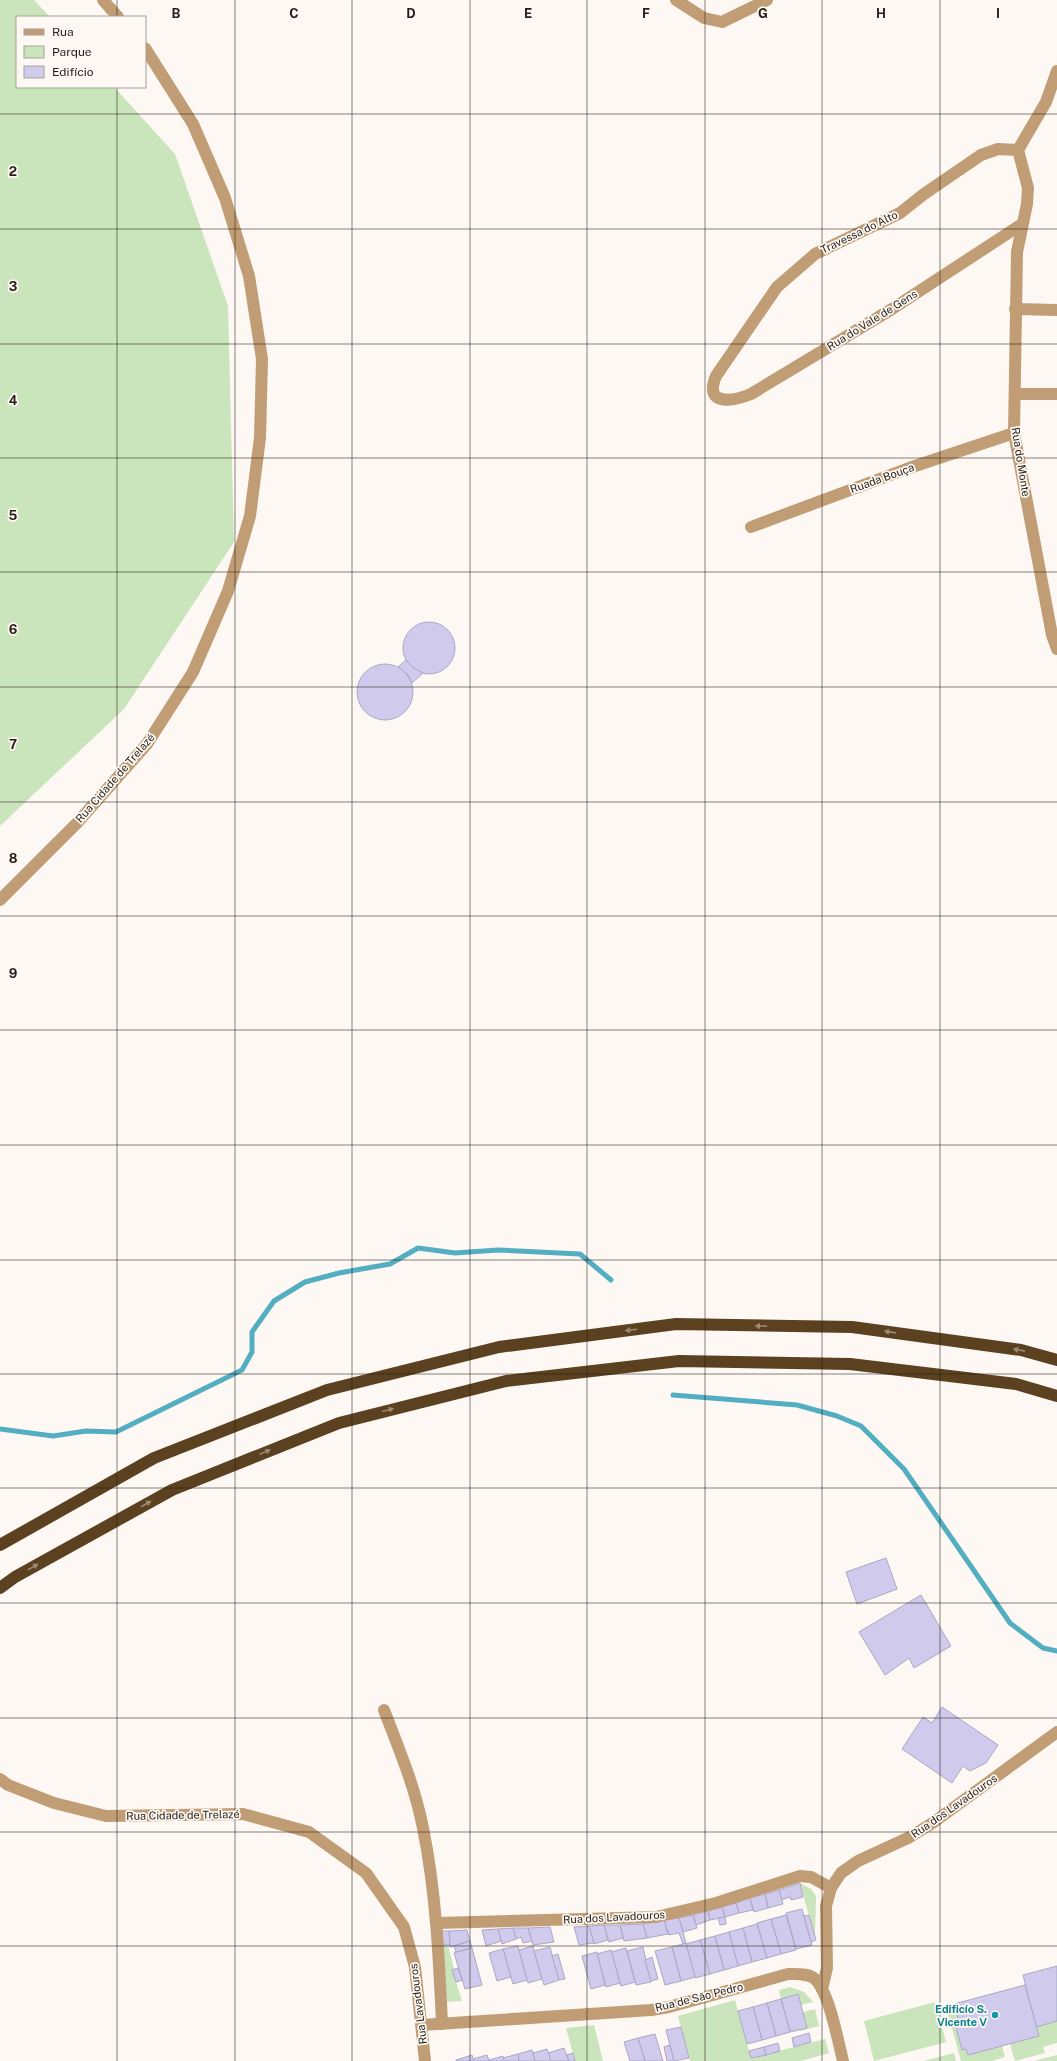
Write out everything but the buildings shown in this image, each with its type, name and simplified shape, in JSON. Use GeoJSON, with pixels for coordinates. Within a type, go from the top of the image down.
{"type":"FeatureCollection","features":[{"type":"Feature","properties":{"kind":"highway"},"geometry":{"type":"LineString","coordinates":[[0,1545],[154,1458],[320,1393],[499,1347],[676,1324],[844,1327],[1021,1350],[1057,1360]]}},
{"type":"Feature","properties":{"kind":"highway"},"geometry":{"type":"LineString","coordinates":[[0,1588],[15,1577],[172,1490],[339,1423],[506,1381],[679,1361],[850,1364],[1016,1384],[1057,1396]]}},
{"type":"Feature","properties":{"kind":"street"},"geometry":{"type":"LineString","coordinates":[[103,0],[117,16]]}},
{"type":"Feature","properties":{"kind":"street"},"geometry":{"type":"LineString","coordinates":[[676,0],[704,18],[722,22],[767,0]]}},
{"type":"Feature","properties":{"kind":"street","name":"Rua Cidade de Trelazé"},"geometry":{"type":"LineString","coordinates":[[0,900],[77,823],[147,744],[193,672],[228,591],[250,516],[260,438],[262,359],[249,276],[226,198],[193,124],[146,50]]}},
{"type":"Feature","properties":{"kind":"street"},"geometry":{"type":"LineString","coordinates":[[1018,150],[1046,102],[1057,71]]}},
{"type":"Feature","properties":{"kind":"street","name":"Travessa do Alto"},"geometry":{"type":"LineString","coordinates":[[717,397],[713,391],[713,383],[777,287],[815,254],[900,213],[924,194],[981,155],[998,149],[1018,150]]}},
{"type":"Feature","properties":{"kind":"street","name":"Rua do Monte"},"geometry":{"type":"LineString","coordinates":[[1018,150],[1028,188],[1027,204],[1017,252],[1015,309],[1016,394],[1014,433],[1052,635],[1057,649]]}},
{"type":"Feature","properties":{"kind":"street","name":"Rua do Vale de Gens"},"geometry":{"type":"LineString","coordinates":[[717,397],[725,400],[738,399],[752,394],[892,309],[1022,224]]}},
{"type":"Feature","properties":{"kind":"street"},"geometry":{"type":"LineString","coordinates":[[1015,309],[1057,310]]}},
{"type":"Feature","properties":{"kind":"street"},"geometry":{"type":"LineString","coordinates":[[1016,394],[1057,394]]}},
{"type":"Feature","properties":{"kind":"street","name":"Ruada Bouça"},"geometry":{"type":"LineString","coordinates":[[751,527],[909,468],[1014,433]]}},
{"type":"Feature","properties":{"kind":"street"},"geometry":{"type":"LineString","coordinates":[[384,1710],[412,1784],[423,1827],[437,1923],[442,2024]]}},
{"type":"Feature","properties":{"kind":"street","name":"Rua dos Lavadouros"},"geometry":{"type":"LineString","coordinates":[[822,1989],[827,1968],[826,1906],[830,1888],[841,1873],[858,1861],[910,1837],[934,1822],[1057,1732]]}},
{"type":"Feature","properties":{"kind":"street","name":"Rua Cidade de Trelazé"},"geometry":{"type":"LineString","coordinates":[[0,1778],[8,1785],[54,1803],[106,1816],[243,1814],[309,1832],[366,1873],[402,1924]]}},
{"type":"Feature","properties":{"kind":"street","name":"Rua dos Lavadouros"},"geometry":{"type":"LineString","coordinates":[[437,1923],[656,1917],[716,1903],[800,1876],[811,1877],[830,1888]]}},
{"type":"Feature","properties":{"kind":"street","name":"Rua Lavadouros"},"geometry":{"type":"LineString","coordinates":[[402,1924],[415,1967],[422,2025],[424,2061]]}},
{"type":"Feature","properties":{"kind":"street","name":"Rua de São Pedro"},"geometry":{"type":"LineString","coordinates":[[422,2025],[656,2009],[788,1974],[802,1974],[814,1978],[822,1989]]}},
{"type":"Feature","properties":{"kind":"street"},"geometry":{"type":"LineString","coordinates":[[822,1989],[843,2061]]}},
{"type":"Feature","properties":{"kind":"green space"},"geometry":{"type":"Polygon","coordinates":[[[0,0],[34,0],[49,16],[16,16],[16,88],[115,88],[175,154],[228,306],[234,542],[124,709],[0,826],[0,0]]]}},
{"type":"Feature","properties":{"kind":"green space"},"geometry":{"type":"Polygon","coordinates":[[[800,1883],[811,1889],[816,1896],[815,1938],[800,1883]]]}},
{"type":"Feature","properties":{"kind":"green space"},"geometry":{"type":"Polygon","coordinates":[[[443,1945],[448,1945],[454,1969],[452,1970],[462,2001],[447,2002],[443,1945]]]}},
{"type":"Feature","properties":{"kind":"green space"},"geometry":{"type":"Polygon","coordinates":[[[790,1987],[804,1992],[813,2002],[801,2005],[798,1994],[781,1999],[779,1990],[790,1987]]]}},
{"type":"Feature","properties":{"kind":"green space"},"geometry":{"type":"Polygon","coordinates":[[[735,2000],[751,2058],[825,2039],[829,2053],[801,2061],[690,2061],[678,2016],[735,2000]]]}},
{"type":"Feature","properties":{"kind":"green space"},"geometry":{"type":"Polygon","coordinates":[[[935,2002],[946,2042],[874,2061],[864,2021],[935,2002]]]}},
{"type":"Feature","properties":{"kind":"green space"},"geometry":{"type":"Polygon","coordinates":[[[954,2004],[960,2026],[956,2027],[962,2050],[966,2049],[968,2055],[1002,2046],[1005,2057],[992,2061],[961,2061],[946,2007],[954,2004]]]}},
{"type":"Feature","properties":{"kind":"green space"},"geometry":{"type":"Polygon","coordinates":[[[815,2009],[819,2026],[800,2031],[800,2029],[807,2027],[803,2012],[815,2009]]]}},
{"type":"Feature","properties":{"kind":"green space"},"geometry":{"type":"Polygon","coordinates":[[[1057,2021],[1057,2043],[1043,2047],[1045,2053],[1015,2061],[1010,2044],[1039,2036],[1036,2027],[1057,2021]]]}},
{"type":"Feature","properties":{"kind":"green space"},"geometry":{"type":"Polygon","coordinates":[[[594,2025],[603,2061],[575,2061],[566,2028],[594,2025]]]}},
{"type":"Feature","properties":{"kind":"green space"},"geometry":{"type":"Polygon","coordinates":[[[954,2053],[956,2061],[924,2061],[954,2053]]]}},
{"type":"Feature","properties":{"kind":"green space"},"geometry":{"type":"Polygon","coordinates":[[[1057,2055],[1057,2061],[1034,2061],[1057,2055]]]}},
{"type":"Feature","properties":{"kind":"waterway"},"geometry":{"type":"LineString","coordinates":[[0,1429],[53,1436],[86,1431],[116,1432],[242,1370],[252,1352],[252,1332],[274,1301],[305,1282],[339,1273],[390,1264],[418,1248],[455,1253],[498,1250],[580,1254],[611,1280]]}},
{"type":"Feature","properties":{"kind":"waterway"},"geometry":{"type":"LineString","coordinates":[[673,1395],[797,1405],[837,1416],[861,1426],[904,1469],[1010,1623],[1043,1648],[1057,1651]]}},
{"type":"Feature","properties":{"kind":"place","name":"Edificío S. Vicente V"},"geometry":{"type":"Point","coordinates":[995,2015]}}]}
